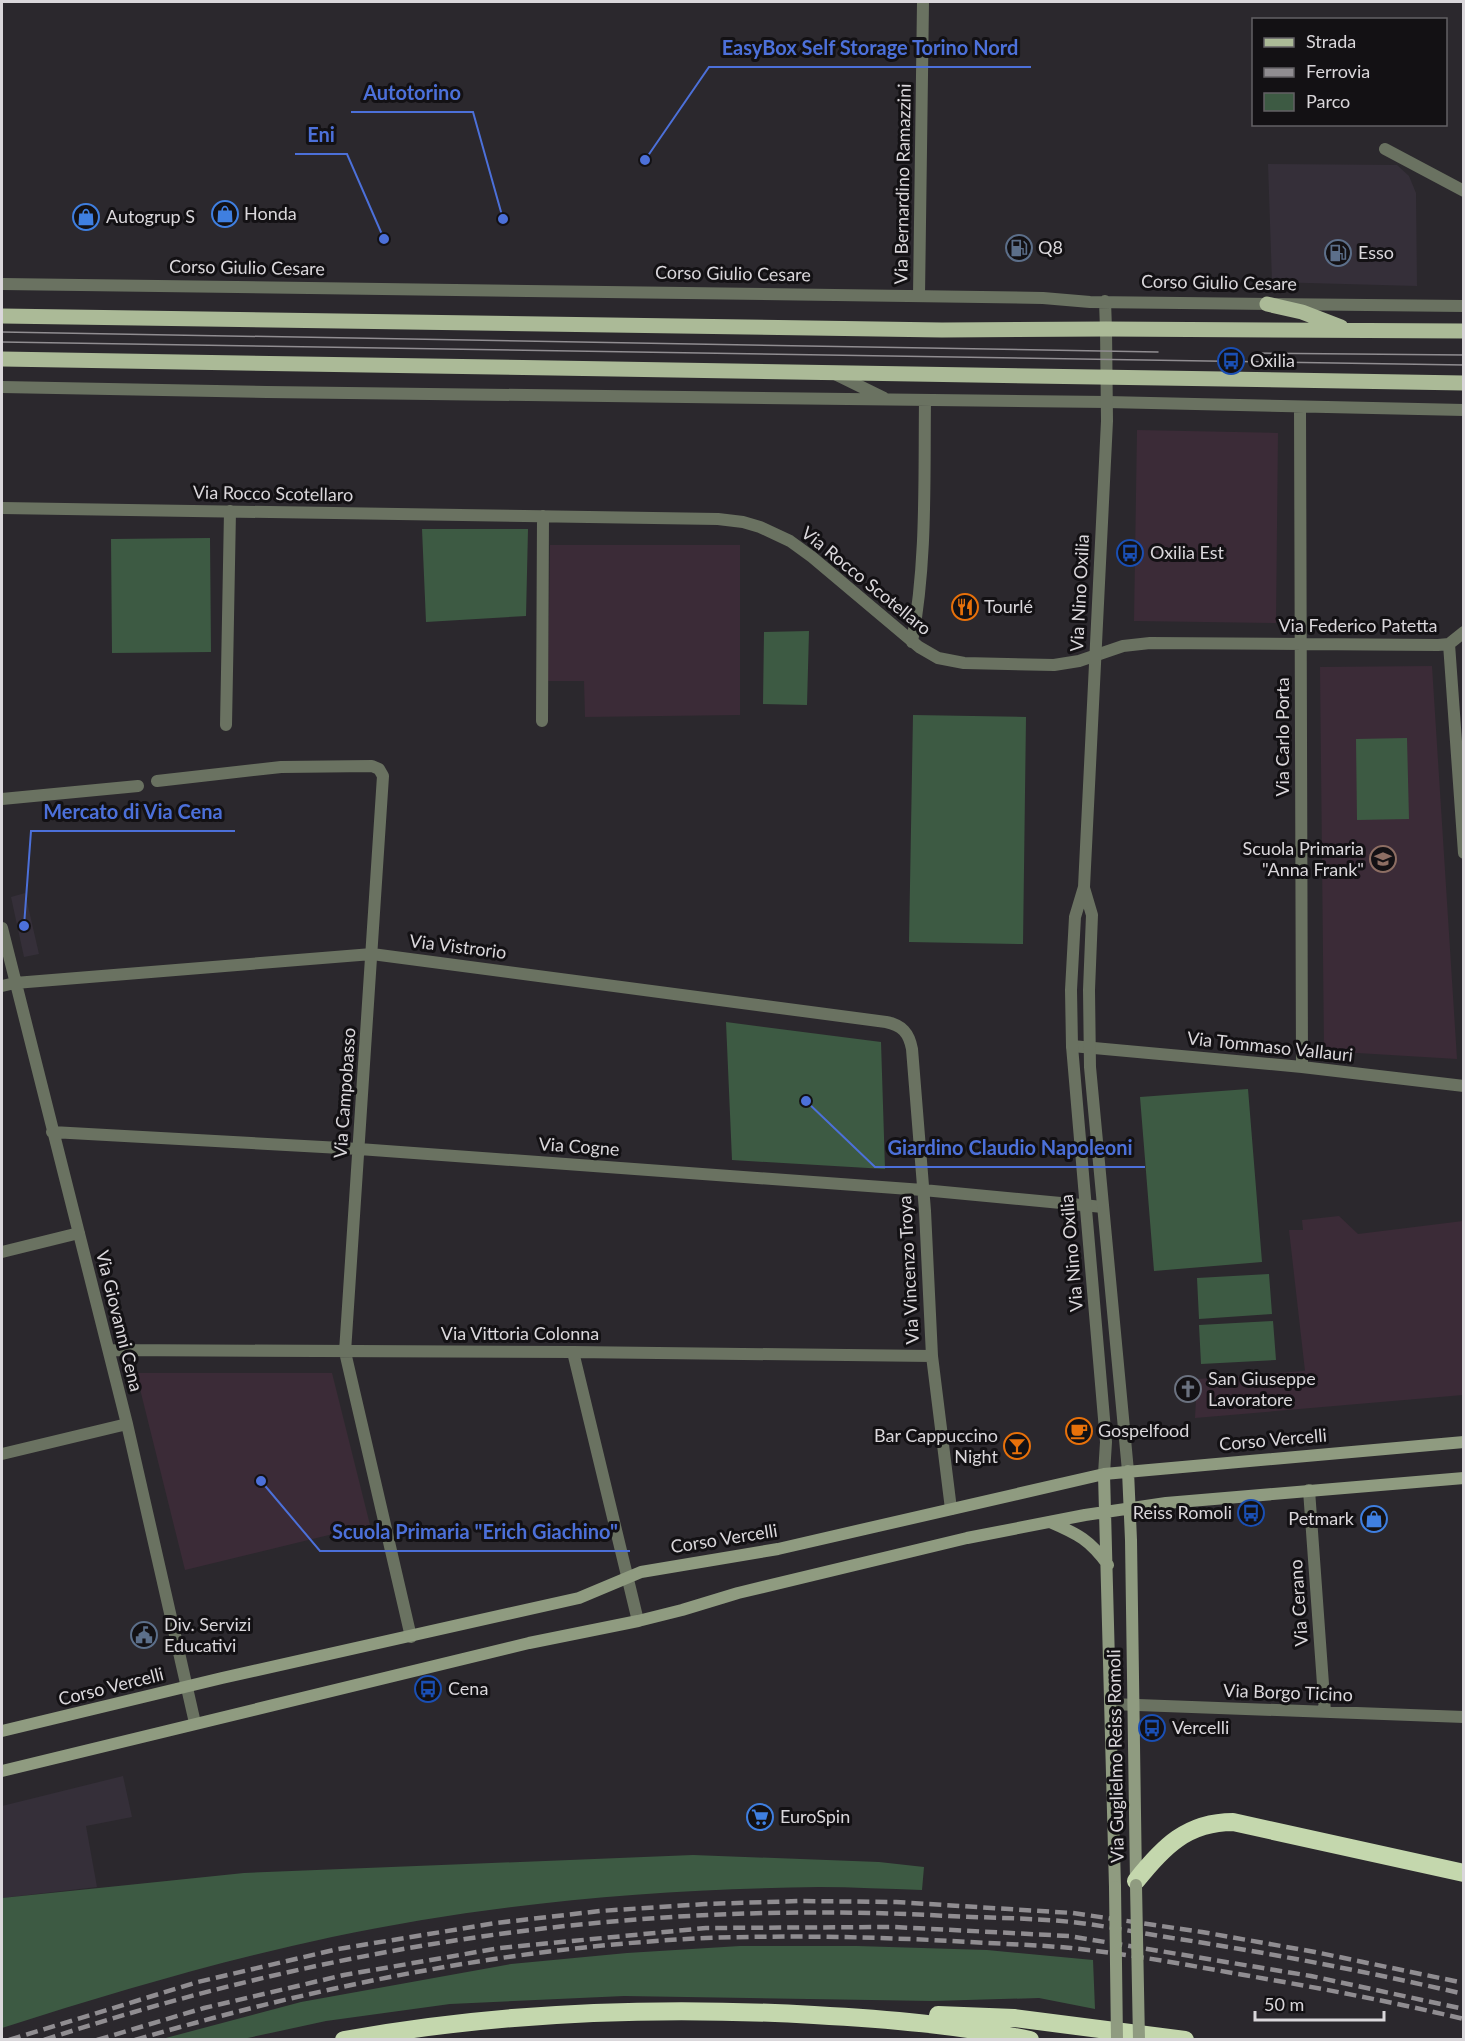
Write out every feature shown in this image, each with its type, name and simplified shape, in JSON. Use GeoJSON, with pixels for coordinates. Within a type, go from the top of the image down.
{"type":"FeatureCollection","features":[{"type":"Feature","properties":{"kind":"highway"},"geometry":{"type":"LineString","coordinates":[[1136,1883],[1153,1860],[1169,1845],[1196,1828],[1214,1822],[1233,1822],[1464,1873]]}},
{"type":"Feature","properties":{"kind":"highway"},"geometry":{"type":"LineString","coordinates":[[344,2040],[439,2025],[539,2015],[640,2011],[756,2011],[886,2019],[977,2030],[1030,2040]]}},
{"type":"Feature","properties":{"kind":"highway"},"geometry":{"type":"LineString","coordinates":[[886,2019],[940,2015],[983,2016],[1185,2040]]}},
{"type":"Feature","properties":{"kind":"main road"},"geometry":{"type":"LineString","coordinates":[[1267,304],[1302,312],[1349,330]]}},
{"type":"Feature","properties":{"kind":"main road"},"geometry":{"type":"LineString","coordinates":[[2,316],[942,330],[1464,331]]}},
{"type":"Feature","properties":{"kind":"main road"},"geometry":{"type":"LineString","coordinates":[[2,359],[1464,383]]}},
{"type":"Feature","properties":{"kind":"main road","name":"Corso Vercelli"},"geometry":{"type":"LineString","coordinates":[[2,1731],[579,1598],[626,1577],[665,1567],[778,1549],[1104,1474],[1464,1442]]}},
{"type":"Feature","properties":{"kind":"main road","name":"Via Guglielmo Reiss Romoli"},"geometry":{"type":"LineString","coordinates":[[1128,1471],[1139,2040]]}},
{"type":"Feature","properties":{"kind":"main road","name":"Via Guglielmo Reiss Romoli"},"geometry":{"type":"LineString","coordinates":[[1104,1474],[1107,1511],[1117,2040]]}},
{"type":"Feature","properties":{"kind":"main road"},"geometry":{"type":"LineString","coordinates":[[2,1771],[529,1643],[682,1611],[738,1593],[961,1540],[1049,1522],[1130,1508],[1309,1490],[1464,1478]]}},
{"type":"Feature","properties":{"kind":"main road"},"geometry":{"type":"LineString","coordinates":[[1049,1522],[1080,1535],[1108,1564]]}},
{"type":"Feature","properties":{"kind":"street","name":"Via Bernardino Ramazzini"},"geometry":{"type":"LineString","coordinates":[[919,296],[924,2]]}},
{"type":"Feature","properties":{"kind":"street"},"geometry":{"type":"LineString","coordinates":[[1384,149],[1464,191]]}},
{"type":"Feature","properties":{"kind":"street","name":"Corso Giulio Cesare"},"geometry":{"type":"LineString","coordinates":[[2,284],[1464,306]]}},
{"type":"Feature","properties":{"kind":"street","name":"Via Nino Oxilia"},"geometry":{"type":"LineString","coordinates":[[1104,1474],[1107,1442],[1072,1046],[1071,990],[1075,917],[1084,886],[1107,402],[1105,301]]}},
{"type":"Feature","properties":{"kind":"street"},"geometry":{"type":"LineString","coordinates":[[830,372],[888,400]]}},
{"type":"Feature","properties":{"kind":"street"},"geometry":{"type":"LineString","coordinates":[[2,387],[1107,402],[1464,410]]}},
{"type":"Feature","properties":{"kind":"street"},"geometry":{"type":"LineString","coordinates":[[912,642],[923,564],[924,400]]}},
{"type":"Feature","properties":{"kind":"street","name":"Via Carlo Porta"},"geometry":{"type":"LineString","coordinates":[[1300,407],[1302,1067]]}},
{"type":"Feature","properties":{"kind":"street","name":"Via Rocco Scotellaro"},"geometry":{"type":"LineString","coordinates":[[2,508],[718,519],[742,522],[768,530],[807,552],[912,642],[938,658],[964,663],[1054,664],[1074,662],[1095,656]]}},
{"type":"Feature","properties":{"kind":"street"},"geometry":{"type":"LineString","coordinates":[[226,725],[230,512]]}},
{"type":"Feature","properties":{"kind":"street"},"geometry":{"type":"LineString","coordinates":[[542,721],[543,516]]}},
{"type":"Feature","properties":{"kind":"street"},"geometry":{"type":"LineString","coordinates":[[1449,644],[1464,632]]}},
{"type":"Feature","properties":{"kind":"street","name":"Via Federico Patetta"},"geometry":{"type":"LineString","coordinates":[[1095,656],[1123,646],[1150,643],[1449,644],[1464,853]]}},
{"type":"Feature","properties":{"kind":"street","name":"Via Campobasso"},"geometry":{"type":"LineString","coordinates":[[157,781],[281,767],[372,766],[379,769],[383,776],[345,1352],[411,1637]]}},
{"type":"Feature","properties":{"kind":"street"},"geometry":{"type":"LineString","coordinates":[[2,800],[138,786]]}},
{"type":"Feature","properties":{"kind":"street","name":"Via Nino Oxilia"},"geometry":{"type":"LineString","coordinates":[[1084,886],[1092,915],[1088,1047],[1128,1471]]}},
{"type":"Feature","properties":{"kind":"street","name":"Via Giovanni Cena"},"geometry":{"type":"LineString","coordinates":[[2,928],[127,1424],[195,1724]]}},
{"type":"Feature","properties":{"kind":"street","name":"Via Vistrorio"},"geometry":{"type":"LineString","coordinates":[[2,986],[15,983],[372,954],[891,1023],[905,1031]]}},
{"type":"Feature","properties":{"kind":"street","name":"Via Vincenzo Troya"},"geometry":{"type":"LineString","coordinates":[[905,1031],[912,1049],[932,1356],[951,1509]]}},
{"type":"Feature","properties":{"kind":"street","name":"Via Tommaso Vallauri"},"geometry":{"type":"LineString","coordinates":[[1072,1046],[1302,1067],[1464,1086]]}},
{"type":"Feature","properties":{"kind":"street","name":"Via Cogne"},"geometry":{"type":"LineString","coordinates":[[52,1132],[359,1149],[922,1190],[1103,1207]]}},
{"type":"Feature","properties":{"kind":"street"},"geometry":{"type":"LineString","coordinates":[[2,1252],[79,1233]]}},
{"type":"Feature","properties":{"kind":"street","name":"Via Vittoria Colonna"},"geometry":{"type":"LineString","coordinates":[[109,1350],[932,1356]]}},
{"type":"Feature","properties":{"kind":"street"},"geometry":{"type":"LineString","coordinates":[[573,1352],[638,1621]]}},
{"type":"Feature","properties":{"kind":"street"},"geometry":{"type":"LineString","coordinates":[[2,1455],[127,1424]]}},
{"type":"Feature","properties":{"kind":"street","name":"Via Cerano"},"geometry":{"type":"LineString","coordinates":[[1309,1490],[1325,1712]]}},
{"type":"Feature","properties":{"kind":"street","name":"Via Borgo Ticino"},"geometry":{"type":"LineString","coordinates":[[1111,1704],[1464,1717]]}},
{"type":"Feature","properties":{"kind":"shaded area"},"geometry":{"type":"Polygon","coordinates":[[[1268,164],[1397,165],[1409,176],[1416,193],[1417,286],[1272,282],[1268,164]]]}},
{"type":"Feature","properties":{"kind":"shaded area"},"geometry":{"type":"Polygon","coordinates":[[[1137,430],[1278,433],[1276,623],[1134,621],[1137,430]]]}},
{"type":"Feature","properties":{"kind":"shaded area"},"geometry":{"type":"Polygon","coordinates":[[[550,545],[740,545],[740,715],[585,717],[584,681],[548,681],[550,545]]]}},
{"type":"Feature","properties":{"kind":"shaded area","name":"Scuola Primaria \"Anna Frank\""},"geometry":{"type":"Polygon","coordinates":[[[1432,666],[1457,1059],[1324,1051],[1320,667],[1432,666]]]}},
{"type":"Feature","properties":{"kind":"shaded area"},"geometry":{"type":"Polygon","coordinates":[[[25,893],[39,954],[24,957],[11,897],[25,893]]]}},
{"type":"Feature","properties":{"kind":"shaded area"},"geometry":{"type":"Polygon","coordinates":[[[1339,1216],[1358,1234],[1463,1221],[1463,1395],[1195,1418],[1197,1379],[1305,1371],[1289,1230],[1303,1230],[1302,1220],[1339,1216]]]}},
{"type":"Feature","properties":{"kind":"shaded area"},"geometry":{"type":"Polygon","coordinates":[[[136,1373],[332,1373],[370,1525],[185,1570],[136,1373]]]}},
{"type":"Feature","properties":{"kind":"shaded area"},"geometry":{"type":"Polygon","coordinates":[[[123,1776],[132,1817],[86,1826],[97,1887],[2,1898],[2,1806],[123,1776]]]}},
{"type":"Feature","properties":{"kind":"green space"},"geometry":{"type":"Polygon","coordinates":[[[422,529],[528,529],[526,616],[426,622],[422,529]]]}},
{"type":"Feature","properties":{"kind":"green space"},"geometry":{"type":"Polygon","coordinates":[[[210,538],[211,652],[112,653],[111,539],[210,538]]]}},
{"type":"Feature","properties":{"kind":"green space"},"geometry":{"type":"Polygon","coordinates":[[[809,631],[807,705],[763,704],[764,632],[809,631]]]}},
{"type":"Feature","properties":{"kind":"green space"},"geometry":{"type":"Polygon","coordinates":[[[913,715],[1026,717],[1023,944],[909,942],[913,715]]]}},
{"type":"Feature","properties":{"kind":"green space"},"geometry":{"type":"Polygon","coordinates":[[[1407,738],[1409,819],[1357,820],[1356,739],[1407,738]]]}},
{"type":"Feature","properties":{"kind":"green space"},"geometry":{"type":"Polygon","coordinates":[[[726,1022],[881,1042],[885,1169],[732,1160],[726,1022]]]}},
{"type":"Feature","properties":{"kind":"green space"},"geometry":{"type":"Polygon","coordinates":[[[1248,1089],[1262,1262],[1154,1271],[1140,1097],[1248,1089]]]}},
{"type":"Feature","properties":{"kind":"green space"},"geometry":{"type":"Polygon","coordinates":[[[1269,1274],[1272,1314],[1199,1319],[1197,1278],[1269,1274]]]}},
{"type":"Feature","properties":{"kind":"green space"},"geometry":{"type":"Polygon","coordinates":[[[1273,1321],[1276,1360],[1201,1364],[1199,1325],[1273,1321]]]}},
{"type":"Feature","properties":{"kind":"green space"},"geometry":{"type":"Polygon","coordinates":[[[693,1855],[879,1862],[924,1867],[922,1890],[819,1887],[696,1891],[574,1900],[452,1915],[332,1937],[249,1956],[125,1990],[2,2028],[2,1898],[244,1873],[693,1855]]]}},
{"type":"Feature","properties":{"kind":"green space"},"geometry":{"type":"Polygon","coordinates":[[[740,1946],[857,1946],[987,1950],[1093,1960],[1095,2009],[1039,1998],[933,2001],[624,1996],[450,2004],[326,2021],[243,2039],[162,2039],[301,2002],[511,1964],[627,1953],[740,1946]]]}},
{"type":"Feature","properties":{"kind":"tram line"},"geometry":{"type":"LineString","coordinates":[[2,332],[1158,352]]}},
{"type":"Feature","properties":{"kind":"tram line"},"geometry":{"type":"LineString","coordinates":[[2,342],[1464,365]]}},
{"type":"Feature","properties":{"kind":"tram line"},"geometry":{"type":"LineString","coordinates":[[1257,353],[1464,355]]}},
{"type":"Feature","properties":{"kind":"railway"},"geometry":{"type":"LineString","coordinates":[[9,2040],[198,1982],[338,1949],[496,1923],[600,1911],[705,1904],[800,1901],[896,1902],[1073,1913],[1315,1952],[1464,1983]]}},
{"type":"Feature","properties":{"kind":"railway"},"geometry":{"type":"LineString","coordinates":[[44,2040],[155,2006],[266,1977],[378,1954],[490,1935],[604,1922],[718,1915],[833,1912],[1072,1922],[1286,1957],[1464,1994]]}},
{"type":"Feature","properties":{"kind":"railway"},"geometry":{"type":"LineString","coordinates":[[97,2040],[204,2008],[344,1975],[500,1948],[706,1928],[894,1927],[1069,1936],[1311,1976],[1464,2009]]}},
{"type":"Feature","properties":{"kind":"railway"},"geometry":{"type":"LineString","coordinates":[[135,2040],[276,2002],[418,1972],[562,1950],[739,1937],[937,1940],[1071,1948],[1295,1984],[1464,2019]]}},
{"type":"Feature","properties":{"kind":"place","name":"EasyBox Self Storage Torino Nord"},"geometry":{"type":"Point","coordinates":[645,160]}},
{"type":"Feature","properties":{"kind":"place","name":"Honda"},"geometry":{"type":"Point","coordinates":[225,214]}},
{"type":"Feature","properties":{"kind":"place","name":"Autogrup S"},"geometry":{"type":"Point","coordinates":[86,217]}},
{"type":"Feature","properties":{"kind":"place","name":"Autotorino"},"geometry":{"type":"Point","coordinates":[503,219]}},
{"type":"Feature","properties":{"kind":"place","name":"Eni"},"geometry":{"type":"Point","coordinates":[384,239]}},
{"type":"Feature","properties":{"kind":"place","name":"Q8"},"geometry":{"type":"Point","coordinates":[1019,248]}},
{"type":"Feature","properties":{"kind":"place","name":"Esso"},"geometry":{"type":"Point","coordinates":[1338,253]}},
{"type":"Feature","properties":{"kind":"place","name":"Oxilia"},"geometry":{"type":"Point","coordinates":[1231,361]}},
{"type":"Feature","properties":{"kind":"place","name":"Oxilia Est"},"geometry":{"type":"Point","coordinates":[1130,553]}},
{"type":"Feature","properties":{"kind":"place","name":"Tourlé"},"geometry":{"type":"Point","coordinates":[965,607]}},
{"type":"Feature","properties":{"kind":"place","name":"Scuola Primaria \"Anna Frank\""},"geometry":{"type":"Point","coordinates":[1383,859]}},
{"type":"Feature","properties":{"kind":"place","name":"Mercato di Via Cena"},"geometry":{"type":"Point","coordinates":[24,926]}},
{"type":"Feature","properties":{"kind":"place","name":"Giardino Claudio Napoleoni"},"geometry":{"type":"Point","coordinates":[806,1101]}},
{"type":"Feature","properties":{"kind":"place","name":"San Giuseppe Lavoratore"},"geometry":{"type":"Point","coordinates":[1188,1389]}},
{"type":"Feature","properties":{"kind":"place","name":"Gospelfood"},"geometry":{"type":"Point","coordinates":[1079,1431]}},
{"type":"Feature","properties":{"kind":"place","name":"Bar Cappuccino Night"},"geometry":{"type":"Point","coordinates":[1017,1446]}},
{"type":"Feature","properties":{"kind":"place","name":"Scuola Primaria \"Erich Giachino\""},"geometry":{"type":"Point","coordinates":[261,1481]}},
{"type":"Feature","properties":{"kind":"place","name":"Reiss Romoli"},"geometry":{"type":"Point","coordinates":[1251,1513]}},
{"type":"Feature","properties":{"kind":"place","name":"Petmark"},"geometry":{"type":"Point","coordinates":[1374,1519]}},
{"type":"Feature","properties":{"kind":"place","name":"Div. Servizi Educativi"},"geometry":{"type":"Point","coordinates":[144,1635]}},
{"type":"Feature","properties":{"kind":"place","name":"Cena"},"geometry":{"type":"Point","coordinates":[428,1689]}},
{"type":"Feature","properties":{"kind":"place","name":"Vercelli"},"geometry":{"type":"Point","coordinates":[1152,1728]}},
{"type":"Feature","properties":{"kind":"place","name":"EuroSpin"},"geometry":{"type":"Point","coordinates":[760,1817]}}]}
